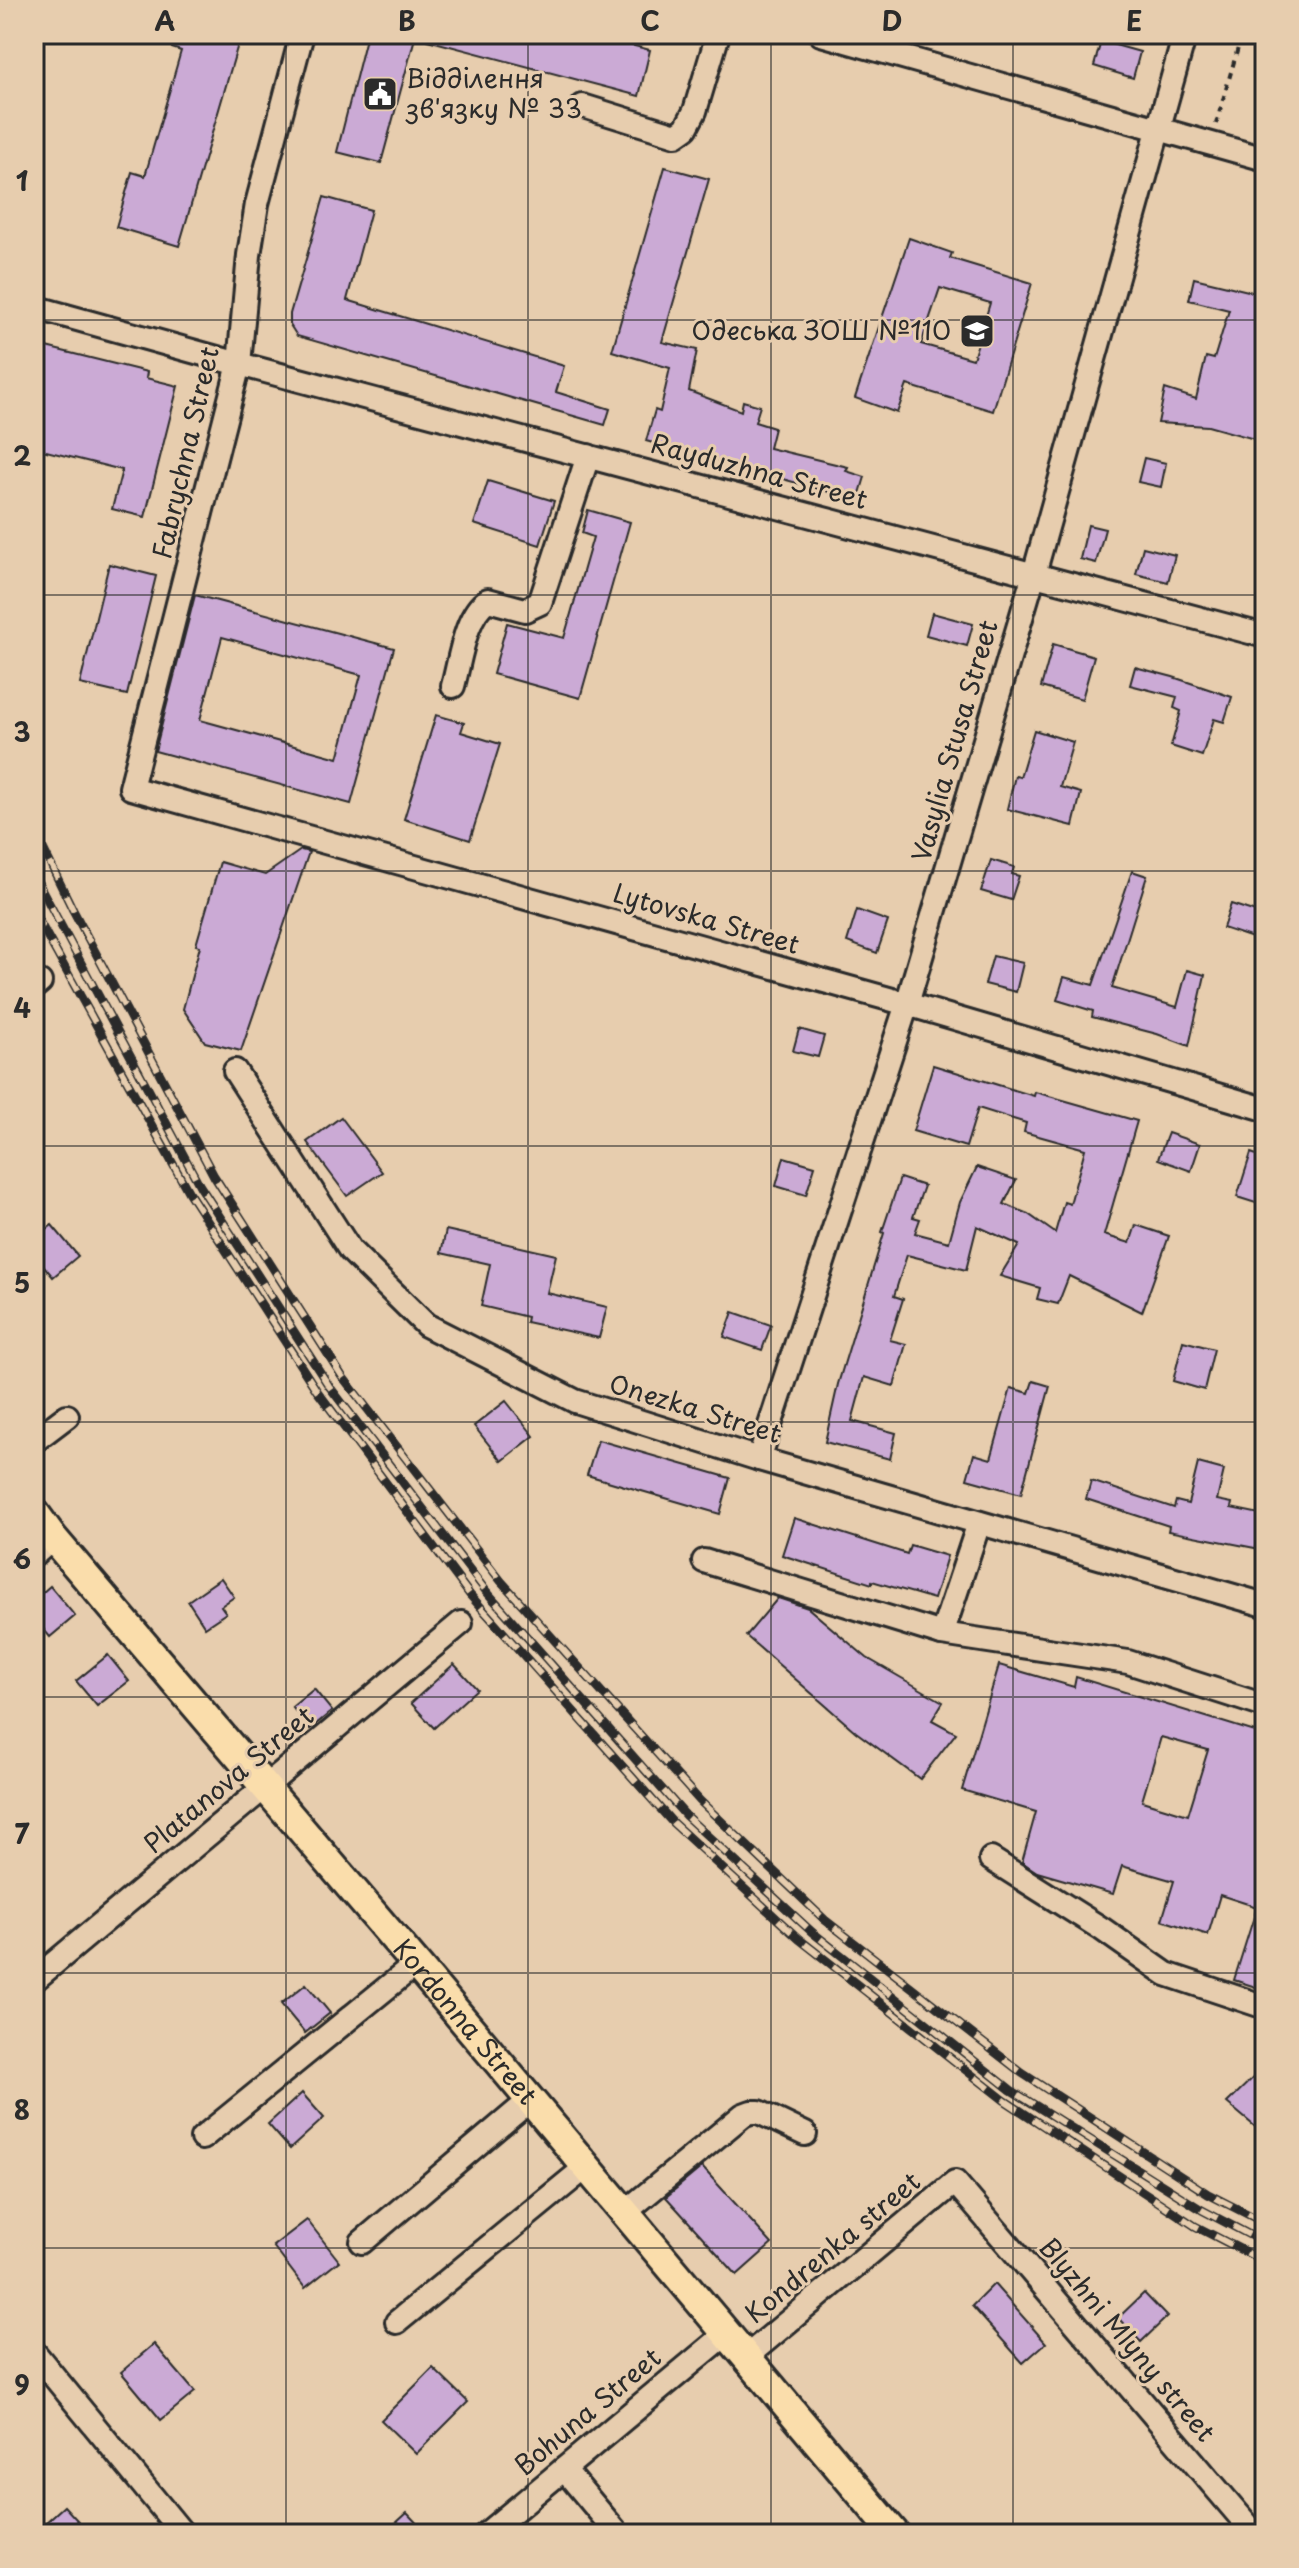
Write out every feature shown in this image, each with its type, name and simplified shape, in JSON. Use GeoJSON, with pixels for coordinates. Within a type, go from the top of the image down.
{"type":"FeatureCollection","features":[{"type":"Feature","properties":{"kind":"main road","name":"Kordonna Street"},"geometry":{"type":"LineString","coordinates":[[34,1512],[44,1546],[265,1787],[895,2534]]}},
{"type":"Feature","properties":{"kind":"street","name":"Fabrychna Street"},"geometry":{"type":"LineString","coordinates":[[131,788],[239,364],[257,204],[302,34]]}},
{"type":"Feature","properties":{"kind":"street"},"geometry":{"type":"LineString","coordinates":[[583,106],[676,135],[686,128],[695,111],[718,34]]}},
{"type":"Feature","properties":{"kind":"street"},"geometry":{"type":"LineString","coordinates":[[821,34],[1265,159]]}},
{"type":"Feature","properties":{"kind":"street","name":"Vasylia Stusa Street"},"geometry":{"type":"LineString","coordinates":[[759,1459],[907,1004],[1034,574],[1185,34]]}},
{"type":"Feature","properties":{"kind":"street","name":"Rayduzhna Street"},"geometry":{"type":"LineString","coordinates":[[34,307],[1265,636]]}},
{"type":"Feature","properties":{"kind":"street"},"geometry":{"type":"LineString","coordinates":[[453,686],[471,619],[480,605],[488,600],[525,610],[540,603],[588,456]]}},
{"type":"Feature","properties":{"kind":"street","name":"Lytovska Street"},"geometry":{"type":"LineString","coordinates":[[131,788],[907,1004],[1265,1109]]}},
{"type":"Feature","properties":{"kind":"street","name":"Onezka Street"},"geometry":{"type":"LineString","coordinates":[[235,1071],[350,1250],[426,1325],[575,1401],[759,1459],[1265,1605]]}},
{"type":"Feature","properties":{"kind":"street"},"geometry":{"type":"LineString","coordinates":[[34,1441],[67,1416]]}},
{"type":"Feature","properties":{"kind":"street"},"geometry":{"type":"LineString","coordinates":[[942,1634],[979,1523]]}},
{"type":"Feature","properties":{"kind":"street"},"geometry":{"type":"LineString","coordinates":[[704,1561],[942,1634],[1128,1662],[1265,1706]]}},
{"type":"Feature","properties":{"kind":"street","name":"Platanova Street"},"geometry":{"type":"LineString","coordinates":[[34,1980],[461,1623]]}},
{"type":"Feature","properties":{"kind":"street"},"geometry":{"type":"LineString","coordinates":[[991,1859],[1102,1929],[1166,1974],[1265,2007]]}},
{"type":"Feature","properties":{"kind":"street"},"geometry":{"type":"LineString","coordinates":[[202,2138],[416,1964]]}},
{"type":"Feature","properties":{"kind":"street"},"geometry":{"type":"LineString","coordinates":[[362,2242],[529,2101]]}},
{"type":"Feature","properties":{"kind":"street"},"geometry":{"type":"LineString","coordinates":[[624,2213],[743,2115],[759,2112],[805,2134]]}},
{"type":"Feature","properties":{"kind":"street"},"geometry":{"type":"LineString","coordinates":[[397,2322],[585,2168]]}},
{"type":"Feature","properties":{"kind":"street","name":"Kondrenka street"},"geometry":{"type":"LineString","coordinates":[[746,2357],[955,2182]]}},
{"type":"Feature","properties":{"kind":"street","name":"Blyzhni Mlyny street"},"geometry":{"type":"LineString","coordinates":[[955,2182],[1255,2534]]}},
{"type":"Feature","properties":{"kind":"street","name":"Bohuna Street"},"geometry":{"type":"LineString","coordinates":[[486,2534],[726,2334]]}},
{"type":"Feature","properties":{"kind":"street"},"geometry":{"type":"LineString","coordinates":[[34,2352],[183,2534]]}},
{"type":"Feature","properties":{"kind":"street"},"geometry":{"type":"LineString","coordinates":[[564,2469],[618,2534]]}},
{"type":"Feature","properties":{"kind":"path"},"geometry":{"type":"LineString","coordinates":[[1210,145],[1242,34]]}},
{"type":"Feature","properties":{"kind":"building"},"geometry":{"type":"Polygon","coordinates":[[[176,34],[241,34],[179,246],[116,227],[132,172],[145,176],[181,51],[172,48],[176,34]]]}},
{"type":"Feature","properties":{"kind":"building"},"geometry":{"type":"Polygon","coordinates":[[[367,34],[416,34],[381,163],[337,152],[367,34]]]}},
{"type":"Feature","properties":{"kind":"building"},"geometry":{"type":"Polygon","coordinates":[[[427,34],[588,34],[650,50],[639,96],[427,40],[427,34]]]}},
{"type":"Feature","properties":{"kind":"building"},"geometry":{"type":"Polygon","coordinates":[[[1101,41],[1140,52],[1133,78],[1094,66],[1101,41]]]}},
{"type":"Feature","properties":{"kind":"building"},"geometry":{"type":"Polygon","coordinates":[[[665,167],[709,179],[662,342],[697,350],[689,391],[741,411],[743,401],[760,406],[755,422],[774,428],[769,448],[848,467],[846,471],[865,477],[858,500],[646,441],[655,410],[660,412],[670,368],[612,351],[665,167]]]}},
{"type":"Feature","properties":{"kind":"building"},"geometry":{"type":"Polygon","coordinates":[[[324,197],[371,210],[347,300],[564,366],[556,392],[610,409],[605,425],[297,336],[290,325],[290,314],[324,197]]]}},
{"type":"Feature","properties":{"kind":"building"},"geometry":{"type":"Polygon","coordinates":[[[909,238],[952,253],[950,258],[1032,283],[993,411],[907,385],[897,413],[855,398],[909,238]],[[940,288],[921,344],[973,359],[990,303],[940,288]]]}},
{"type":"Feature","properties":{"kind":"building"},"geometry":{"type":"Polygon","coordinates":[[[1194,278],[1265,295],[1265,442],[1208,426],[1158,423],[1165,389],[1196,399],[1206,357],[1214,359],[1229,310],[1189,300],[1194,278]]]}},
{"type":"Feature","properties":{"kind":"building"},"geometry":{"type":"Polygon","coordinates":[[[34,344],[147,372],[146,378],[178,386],[145,517],[112,509],[122,470],[34,448],[34,344]]]}},
{"type":"Feature","properties":{"kind":"building"},"geometry":{"type":"Polygon","coordinates":[[[1144,458],[1166,463],[1161,487],[1138,482],[1144,458]]]}},
{"type":"Feature","properties":{"kind":"building"},"geometry":{"type":"Polygon","coordinates":[[[488,481],[554,501],[540,545],[474,524],[488,481]]]}},
{"type":"Feature","properties":{"kind":"building"},"geometry":{"type":"Polygon","coordinates":[[[588,510],[630,522],[580,698],[493,674],[507,623],[564,638],[593,537],[582,533],[588,510]]]}},
{"type":"Feature","properties":{"kind":"building"},"geometry":{"type":"Polygon","coordinates":[[[1088,525],[1105,529],[1096,563],[1080,559],[1088,525]]]}},
{"type":"Feature","properties":{"kind":"building"},"geometry":{"type":"Polygon","coordinates":[[[1143,547],[1175,555],[1168,582],[1136,574],[1143,547]]]}},
{"type":"Feature","properties":{"kind":"building"},"geometry":{"type":"Polygon","coordinates":[[[109,564],[156,576],[127,695],[80,684],[109,564]]]}},
{"type":"Feature","properties":{"kind":"building"},"geometry":{"type":"Polygon","coordinates":[[[195,595],[394,648],[351,804],[155,751],[195,595]],[[222,637],[200,720],[338,758],[361,675],[222,637]]]}},
{"type":"Feature","properties":{"kind":"building"},"geometry":{"type":"Polygon","coordinates":[[[932,613],[973,624],[967,646],[926,635],[932,613]]]}},
{"type":"Feature","properties":{"kind":"building"},"geometry":{"type":"Polygon","coordinates":[[[1053,644],[1094,656],[1082,699],[1041,687],[1053,644]]]}},
{"type":"Feature","properties":{"kind":"building"},"geometry":{"type":"Polygon","coordinates":[[[1135,667],[1232,697],[1224,722],[1214,719],[1202,756],[1171,746],[1181,711],[1174,708],[1177,697],[1130,685],[1135,667]]]}},
{"type":"Feature","properties":{"kind":"building"},"geometry":{"type":"Polygon","coordinates":[[[436,715],[464,723],[461,732],[500,744],[470,840],[404,819],[436,715]]]}},
{"type":"Feature","properties":{"kind":"building"},"geometry":{"type":"Polygon","coordinates":[[[1034,730],[1073,742],[1060,787],[1081,793],[1073,826],[1007,809],[1015,776],[1020,777],[1034,730]]]}},
{"type":"Feature","properties":{"kind":"building"},"geometry":{"type":"Polygon","coordinates":[[[301,850],[309,852],[241,1051],[205,1042],[183,1009],[200,946],[196,945],[220,862],[265,875],[301,850]]]}},
{"type":"Feature","properties":{"kind":"building"},"geometry":{"type":"Polygon","coordinates":[[[991,860],[1014,867],[1012,874],[1019,876],[1011,900],[981,891],[991,860]]]}},
{"type":"Feature","properties":{"kind":"building"},"geometry":{"type":"Polygon","coordinates":[[[1132,871],[1147,876],[1112,988],[1177,1007],[1187,970],[1205,975],[1189,1046],[1092,1017],[1093,1011],[1057,1000],[1064,977],[1093,985],[1132,871]]]}},
{"type":"Feature","properties":{"kind":"building"},"geometry":{"type":"Polygon","coordinates":[[[1231,904],[1265,915],[1265,942],[1223,928],[1231,904]]]}},
{"type":"Feature","properties":{"kind":"building"},"geometry":{"type":"Polygon","coordinates":[[[857,910],[888,921],[877,953],[847,942],[857,910]]]}},
{"type":"Feature","properties":{"kind":"building"},"geometry":{"type":"Polygon","coordinates":[[[993,956],[1023,963],[1016,992],[985,984],[993,956]]]}},
{"type":"Feature","properties":{"kind":"building"},"geometry":{"type":"Polygon","coordinates":[[[799,1029],[824,1036],[818,1057],[793,1051],[799,1029]]]}},
{"type":"Feature","properties":{"kind":"building"},"geometry":{"type":"Polygon","coordinates":[[[933,1065],[1034,1096],[1035,1092],[1137,1121],[1104,1235],[1130,1243],[1136,1225],[1169,1236],[1142,1312],[1069,1276],[1058,1304],[1037,1299],[1040,1288],[1000,1276],[1019,1245],[977,1226],[966,1270],[907,1255],[894,1296],[903,1299],[890,1340],[906,1344],[894,1386],[864,1377],[852,1421],[896,1433],[890,1459],[825,1442],[838,1384],[900,1178],[924,1186],[913,1217],[920,1219],[915,1233],[949,1242],[960,1202],[977,1167],[1016,1180],[1004,1204],[1028,1214],[1055,1233],[1064,1202],[1070,1204],[1085,1149],[1024,1132],[1026,1123],[978,1108],[966,1147],[913,1131],[933,1065]]]}},
{"type":"Feature","properties":{"kind":"building"},"geometry":{"type":"Polygon","coordinates":[[[341,1117],[382,1172],[347,1196],[307,1142],[341,1117]]]}},
{"type":"Feature","properties":{"kind":"building"},"geometry":{"type":"Polygon","coordinates":[[[1168,1133],[1200,1144],[1191,1171],[1158,1159],[1168,1133]]]}},
{"type":"Feature","properties":{"kind":"building"},"geometry":{"type":"Polygon","coordinates":[[[1251,1153],[1265,1158],[1265,1206],[1237,1197],[1251,1153]]]}},
{"type":"Feature","properties":{"kind":"building"},"geometry":{"type":"Polygon","coordinates":[[[784,1157],[815,1166],[806,1195],[776,1186],[784,1157]]]}},
{"type":"Feature","properties":{"kind":"building"},"geometry":{"type":"Polygon","coordinates":[[[52,1225],[78,1256],[53,1277],[34,1254],[34,1240],[52,1225]]]}},
{"type":"Feature","properties":{"kind":"building"},"geometry":{"type":"Polygon","coordinates":[[[446,1230],[556,1255],[547,1293],[607,1307],[599,1338],[526,1322],[527,1317],[481,1306],[490,1264],[441,1253],[446,1230]]]}},
{"type":"Feature","properties":{"kind":"building"},"geometry":{"type":"Polygon","coordinates":[[[733,1312],[771,1325],[762,1350],[724,1337],[733,1312]]]}},
{"type":"Feature","properties":{"kind":"building"},"geometry":{"type":"Polygon","coordinates":[[[1183,1341],[1214,1349],[1204,1390],[1173,1381],[1183,1341]]]}},
{"type":"Feature","properties":{"kind":"building"},"geometry":{"type":"Polygon","coordinates":[[[1033,1381],[1050,1386],[1021,1494],[967,1479],[974,1454],[991,1459],[1011,1388],[1029,1393],[1033,1381]]]}},
{"type":"Feature","properties":{"kind":"building"},"geometry":{"type":"Polygon","coordinates":[[[506,1401],[534,1436],[502,1461],[474,1426],[506,1401]]]}},
{"type":"Feature","properties":{"kind":"building"},"geometry":{"type":"Polygon","coordinates":[[[598,1440],[730,1478],[720,1514],[587,1475],[598,1440]]]}},
{"type":"Feature","properties":{"kind":"building"},"geometry":{"type":"Polygon","coordinates":[[[1198,1463],[1224,1470],[1217,1500],[1232,1503],[1231,1508],[1265,1515],[1265,1550],[1168,1531],[1169,1526],[1086,1499],[1091,1481],[1174,1508],[1176,1501],[1188,1504],[1198,1463]]]}},
{"type":"Feature","properties":{"kind":"building"},"geometry":{"type":"Polygon","coordinates":[[[794,1518],[907,1554],[910,1545],[947,1556],[934,1599],[872,1581],[872,1584],[782,1555],[794,1518]]]}},
{"type":"Feature","properties":{"kind":"building"},"geometry":{"type":"Polygon","coordinates":[[[221,1578],[234,1597],[221,1606],[226,1613],[205,1627],[188,1601],[221,1578]]]}},
{"type":"Feature","properties":{"kind":"building"},"geometry":{"type":"Polygon","coordinates":[[[50,1586],[75,1616],[50,1637],[34,1618],[34,1600],[50,1586]]]}},
{"type":"Feature","properties":{"kind":"building"},"geometry":{"type":"Polygon","coordinates":[[[778,1598],[808,1608],[867,1658],[943,1702],[932,1720],[956,1733],[920,1779],[856,1732],[746,1636],[778,1598]]]}},
{"type":"Feature","properties":{"kind":"building"},"geometry":{"type":"Polygon","coordinates":[[[108,1655],[129,1681],[97,1706],[76,1681],[108,1655]]]}},
{"type":"Feature","properties":{"kind":"building"},"geometry":{"type":"Polygon","coordinates":[[[454,1664],[477,1689],[434,1728],[411,1703],[454,1664]]]}},
{"type":"Feature","properties":{"kind":"building"},"geometry":{"type":"Polygon","coordinates":[[[999,1665],[1074,1687],[1076,1677],[1265,1735],[1265,1990],[1234,1980],[1257,1907],[1220,1895],[1208,1935],[1162,1920],[1174,1881],[1122,1866],[1113,1894],[1037,1872],[1022,1862],[1036,1812],[962,1790],[999,1665]],[[1161,1737],[1142,1801],[1188,1815],[1208,1750],[1161,1737]]]}},
{"type":"Feature","properties":{"kind":"building"},"geometry":{"type":"Polygon","coordinates":[[[314,1689],[332,1711],[310,1729],[292,1707],[314,1689]]]}},
{"type":"Feature","properties":{"kind":"building"},"geometry":{"type":"Polygon","coordinates":[[[306,1984],[330,2013],[305,2033],[281,2004],[306,1984]]]}},
{"type":"Feature","properties":{"kind":"building"},"geometry":{"type":"Polygon","coordinates":[[[1265,2066],[1265,2135],[1227,2103],[1265,2066]]]}},
{"type":"Feature","properties":{"kind":"building"},"geometry":{"type":"Polygon","coordinates":[[[302,2093],[324,2118],[290,2149],[268,2124],[302,2093]]]}},
{"type":"Feature","properties":{"kind":"building"},"geometry":{"type":"Polygon","coordinates":[[[702,2167],[772,2244],[737,2275],[666,2197],[702,2167]]]}},
{"type":"Feature","properties":{"kind":"building"},"geometry":{"type":"Polygon","coordinates":[[[307,2220],[339,2261],[305,2288],[273,2246],[307,2220]]]}},
{"type":"Feature","properties":{"kind":"building"},"geometry":{"type":"Polygon","coordinates":[[[994,2284],[1046,2343],[1023,2363],[972,2306],[994,2284]]]}},
{"type":"Feature","properties":{"kind":"building"},"geometry":{"type":"Polygon","coordinates":[[[1144,2293],[1167,2317],[1141,2342],[1118,2318],[1144,2293]]]}},
{"type":"Feature","properties":{"kind":"building"},"geometry":{"type":"Polygon","coordinates":[[[154,2344],[195,2392],[161,2420],[121,2372],[154,2344]]]}},
{"type":"Feature","properties":{"kind":"building"},"geometry":{"type":"Polygon","coordinates":[[[433,2368],[468,2402],[416,2454],[381,2420],[433,2368]]]}},
{"type":"Feature","properties":{"kind":"building"},"geometry":{"type":"Polygon","coordinates":[[[64,2506],[90,2534],[34,2534],[34,2533],[64,2506]]]}},
{"type":"Feature","properties":{"kind":"building"},"geometry":{"type":"Polygon","coordinates":[[[407,2513],[427,2534],[384,2534],[407,2513]]]}},
{"type":"Feature","properties":{"kind":"railway"},"geometry":{"type":"LineString","coordinates":[[34,830],[214,1176],[342,1376],[501,1581],[700,1801],[825,1920],[1022,2073],[1208,2194],[1265,2223]]}},
{"type":"Feature","properties":{"kind":"railway"},"geometry":{"type":"LineString","coordinates":[[34,875],[200,1186],[329,1386],[486,1591],[686,1816],[812,1932],[1011,2090],[1202,2210],[1265,2243]]}},
{"type":"Feature","properties":{"kind":"railway"},"geometry":{"type":"LineString","coordinates":[[34,912],[189,1193],[317,1391],[470,1595],[673,1823],[799,1939],[1004,2100],[1195,2226],[1265,2262]]}},
{"type":"Feature","properties":{"kind":"place","name":"Відділення зв'язку № 33"},"geometry":{"type":"Point","coordinates":[380,94]}},
{"type":"Feature","properties":{"kind":"place","name":"Одеська ЗОШ №110"},"geometry":{"type":"Point","coordinates":[977,331]}}]}
